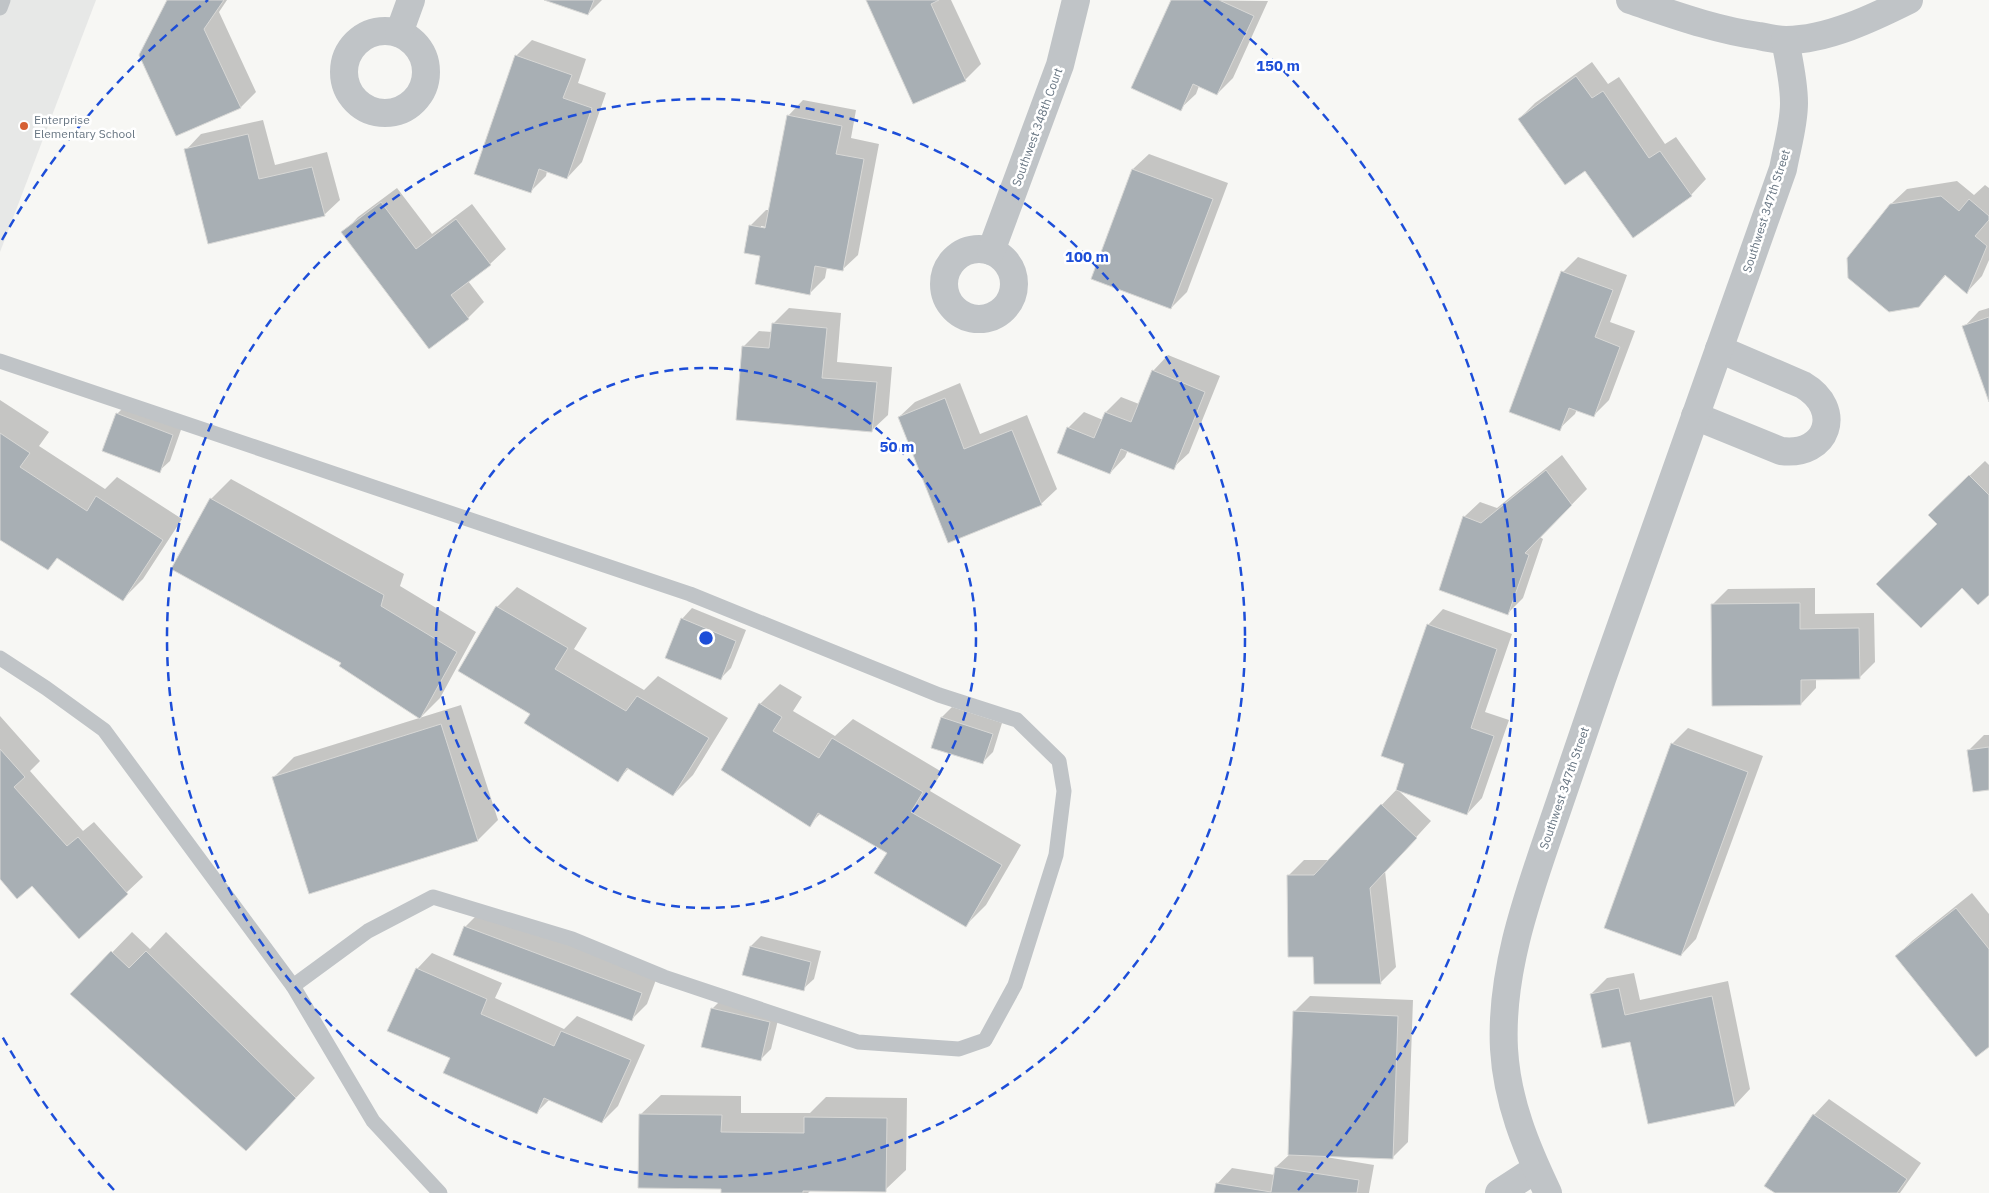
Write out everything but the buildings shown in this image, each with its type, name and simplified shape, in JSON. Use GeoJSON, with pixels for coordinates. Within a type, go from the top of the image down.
{"type":"FeatureCollection","features":[{"type":"Feature","properties":{"kind":"street"},"geometry":{"type":"LineString","coordinates":[[399,33],[411,0]]}},
{"type":"Feature","properties":{"kind":"street","name":"Southwest 348th Court"},"geometry":{"type":"LineString","coordinates":[[991,251],[1060,65],[1076,0]]}},
{"type":"Feature","properties":{"kind":"street"},"geometry":{"type":"LineString","coordinates":[[1630,0],[1734,33],[1785,40],[1817,36],[1848,27],[1879,15],[1909,0]]}},
{"type":"Feature","properties":{"kind":"street","name":"Southwest 347th Street"},"geometry":{"type":"LineString","coordinates":[[1499,1193],[1542,1181],[1526,1147],[1510,1095],[1504,1049],[1506,998],[1516,941],[1533,880],[1582,736],[1782,169],[1791,131],[1794,103],[1792,77],[1785,40]]}},
{"type":"Feature","properties":{"kind":"street"},"geometry":{"type":"LineString","coordinates":[[1695,416],[1781,451],[1795,453],[1808,449],[1818,441],[1825,429],[1827,416],[1823,402],[1815,392],[1803,385],[1719,350]]}},
{"type":"Feature","properties":{"kind":"lane"},"geometry":{"type":"LineString","coordinates":[[0,8],[3,0]]}},
{"type":"Feature","properties":{"kind":"lane"},"geometry":{"type":"LineString","coordinates":[[0,361],[690,594],[939,695],[1017,720],[1059,761],[1064,791],[1056,855],[1016,985],[985,1040],[959,1050],[858,1042],[664,977],[572,939],[433,897],[368,931],[293,986]]}},
{"type":"Feature","properties":{"kind":"lane"},"geometry":{"type":"LineString","coordinates":[[0,658],[46,688],[104,730],[293,986],[373,1121],[440,1193]]}},
{"type":"Feature","properties":{"kind":"shaded area","name":"Enterprise Elementary School"},"geometry":{"type":"Polygon","coordinates":[[[0,0],[96,0],[0,252],[0,0]]]}},
{"type":"Feature","properties":{"kind":"place","name":"Enterprise Elementary School"},"geometry":{"type":"Point","coordinates":[24,126]}}]}
